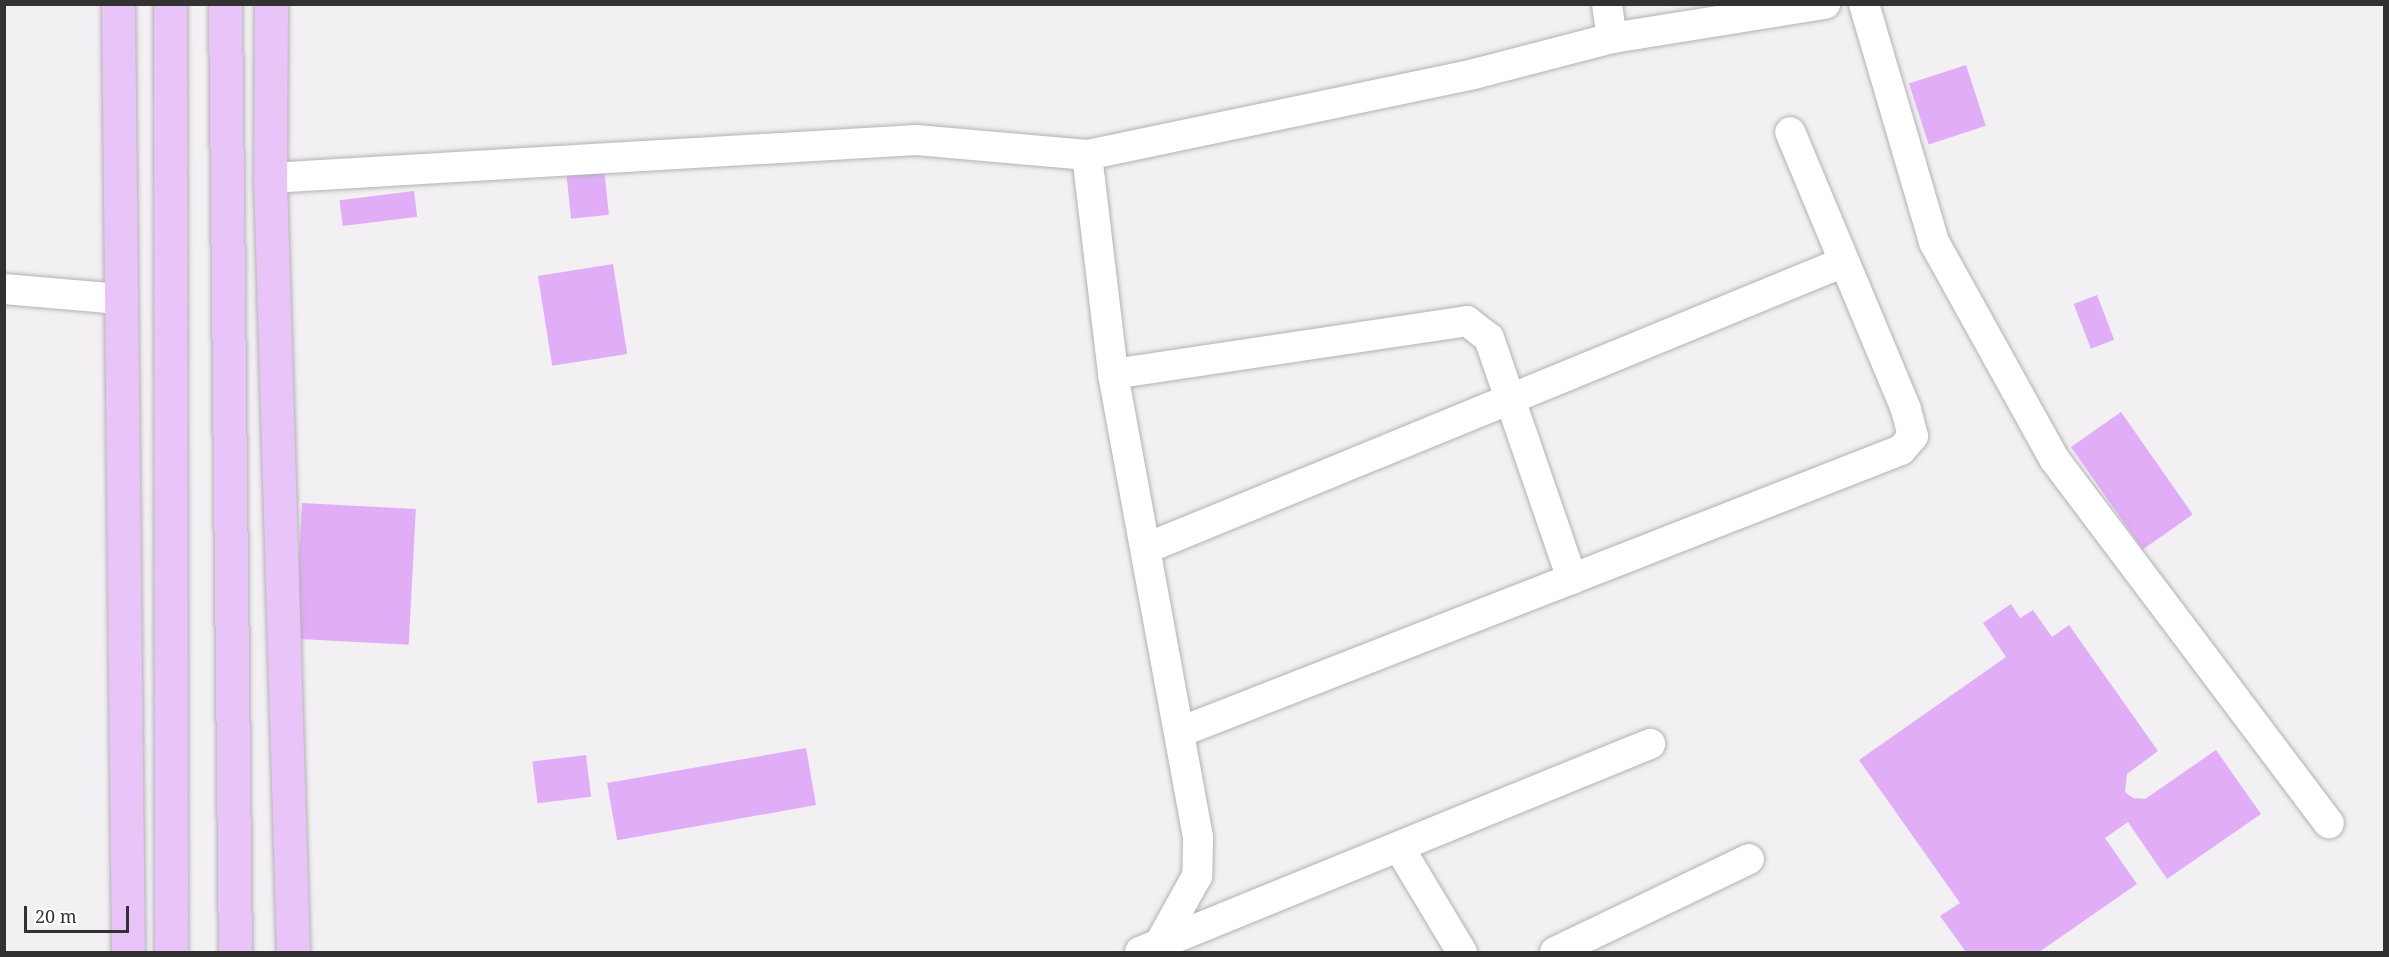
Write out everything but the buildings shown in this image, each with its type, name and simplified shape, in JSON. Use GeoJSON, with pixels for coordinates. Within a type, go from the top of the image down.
{"type":"FeatureCollection","features":[{"type":"Feature","properties":{"kind":"main road"},"geometry":{"type":"LineString","coordinates":[[118,4],[128,952]]}},
{"type":"Feature","properties":{"kind":"main road"},"geometry":{"type":"LineString","coordinates":[[170,4],[171,952]]}},
{"type":"Feature","properties":{"kind":"main road"},"geometry":{"type":"LineString","coordinates":[[225,4],[235,952]]}},
{"type":"Feature","properties":{"kind":"main road"},"geometry":{"type":"LineString","coordinates":[[271,4],[270,178],[293,952]]}},
{"type":"Feature","properties":{"kind":"street"},"geometry":{"type":"LineString","coordinates":[[1607,4],[1612,38]]}},
{"type":"Feature","properties":{"kind":"street"},"geometry":{"type":"LineString","coordinates":[[270,178],[916,140],[1087,154],[1474,74],[1612,38],[1825,4]]}},
{"type":"Feature","properties":{"kind":"street"},"geometry":{"type":"LineString","coordinates":[[1864,4],[1934,242],[2055,460],[2329,823]]}},
{"type":"Feature","properties":{"kind":"street"},"geometry":{"type":"LineString","coordinates":[[1180,732],[1901,450],[1913,436],[1906,409],[1790,132]]}},
{"type":"Feature","properties":{"kind":"street"},"geometry":{"type":"LineString","coordinates":[[1087,154],[1113,374],[1147,548],[1198,837],[1197,876],[1150,947]]}},
{"type":"Feature","properties":{"kind":"street"},"geometry":{"type":"LineString","coordinates":[[1147,548],[1844,262]]}},
{"type":"Feature","properties":{"kind":"street"},"geometry":{"type":"LineString","coordinates":[[4,289],[120,299]]}},
{"type":"Feature","properties":{"kind":"street"},"geometry":{"type":"LineString","coordinates":[[1113,374],[1467,321],[1489,338],[1572,579]]}},
{"type":"Feature","properties":{"kind":"street"},"geometry":{"type":"LineString","coordinates":[[1150,947],[1400,849],[1650,744]]}},
{"type":"Feature","properties":{"kind":"street"},"geometry":{"type":"LineString","coordinates":[[1400,849],[1462,952]]}},
{"type":"Feature","properties":{"kind":"street"},"geometry":{"type":"LineString","coordinates":[[1555,952],[1749,859]]}}]}
